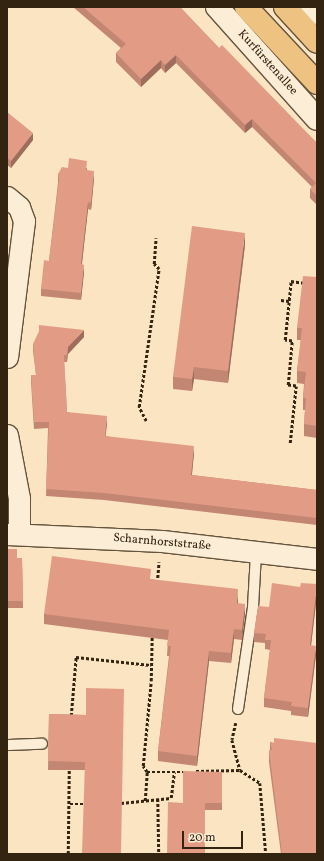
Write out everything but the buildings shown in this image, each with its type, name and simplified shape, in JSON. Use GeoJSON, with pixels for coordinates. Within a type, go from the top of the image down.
{"type":"FeatureCollection","features":[{"type":"Feature","properties":{"kind":"main road","name":"Kurfürstenallee"},"geometry":{"type":"LineString","coordinates":[[217,7],[317,119]]}},
{"type":"Feature","properties":{"kind":"main road","name":"Kurfürstenallee"},"geometry":{"type":"LineString","coordinates":[[246,7],[317,82]]}},
{"type":"Feature","properties":{"kind":"main road"},"geometry":{"type":"LineString","coordinates":[[285,7],[317,42]]}},
{"type":"Feature","properties":{"kind":"main road"},"geometry":{"type":"LineString","coordinates":[[312,7],[317,12]]}},
{"type":"Feature","properties":{"kind":"street"},"geometry":{"type":"LineString","coordinates":[[7,357],[24,221],[13,202]]}},
{"type":"Feature","properties":{"kind":"street"},"geometry":{"type":"LineString","coordinates":[[7,435],[19,498],[13,534]]}},
{"type":"Feature","properties":{"kind":"street","name":"Scharnhorststraße"},"geometry":{"type":"LineString","coordinates":[[13,534],[162,542],[317,559]]}},
{"type":"Feature","properties":{"kind":"lane"},"geometry":{"type":"LineString","coordinates":[[238,709],[253,607],[256,552]]}},
{"type":"Feature","properties":{"kind":"lane"},"geometry":{"type":"LineString","coordinates":[[7,745],[42,744]]}},
{"type":"Feature","properties":{"kind":"path"},"geometry":{"type":"LineString","coordinates":[[146,421],[139,407],[159,269],[154,264],[156,238]]}},
{"type":"Feature","properties":{"kind":"path"},"geometry":{"type":"LineString","coordinates":[[290,443],[296,386],[288,385],[292,341],[285,340],[291,281],[310,283]]}},
{"type":"Feature","properties":{"kind":"path"},"geometry":{"type":"LineString","coordinates":[[282,300],[289,301]]}},
{"type":"Feature","properties":{"kind":"path"},"geometry":{"type":"LineString","coordinates":[[157,586],[162,542]]}},
{"type":"Feature","properties":{"kind":"path"},"geometry":{"type":"LineString","coordinates":[[145,801],[147,772],[143,766],[151,665],[152,632]]}},
{"type":"Feature","properties":{"kind":"path"},"geometry":{"type":"LineString","coordinates":[[71,717],[76,657],[151,665]]}},
{"type":"Feature","properties":{"kind":"path"},"geometry":{"type":"LineString","coordinates":[[238,709],[232,740],[240,770]]}},
{"type":"Feature","properties":{"kind":"path"},"geometry":{"type":"LineString","coordinates":[[68,854],[70,763]]}},
{"type":"Feature","properties":{"kind":"path"},"geometry":{"type":"LineString","coordinates":[[147,772],[240,770],[260,783],[266,854]]}},
{"type":"Feature","properties":{"kind":"path"},"geometry":{"type":"LineString","coordinates":[[117,803],[171,798],[174,772]]}},
{"type":"Feature","properties":{"kind":"path"},"geometry":{"type":"LineString","coordinates":[[158,800],[159,854]]}},
{"type":"Feature","properties":{"kind":"path"},"geometry":{"type":"LineString","coordinates":[[70,804],[94,804]]}}]}
